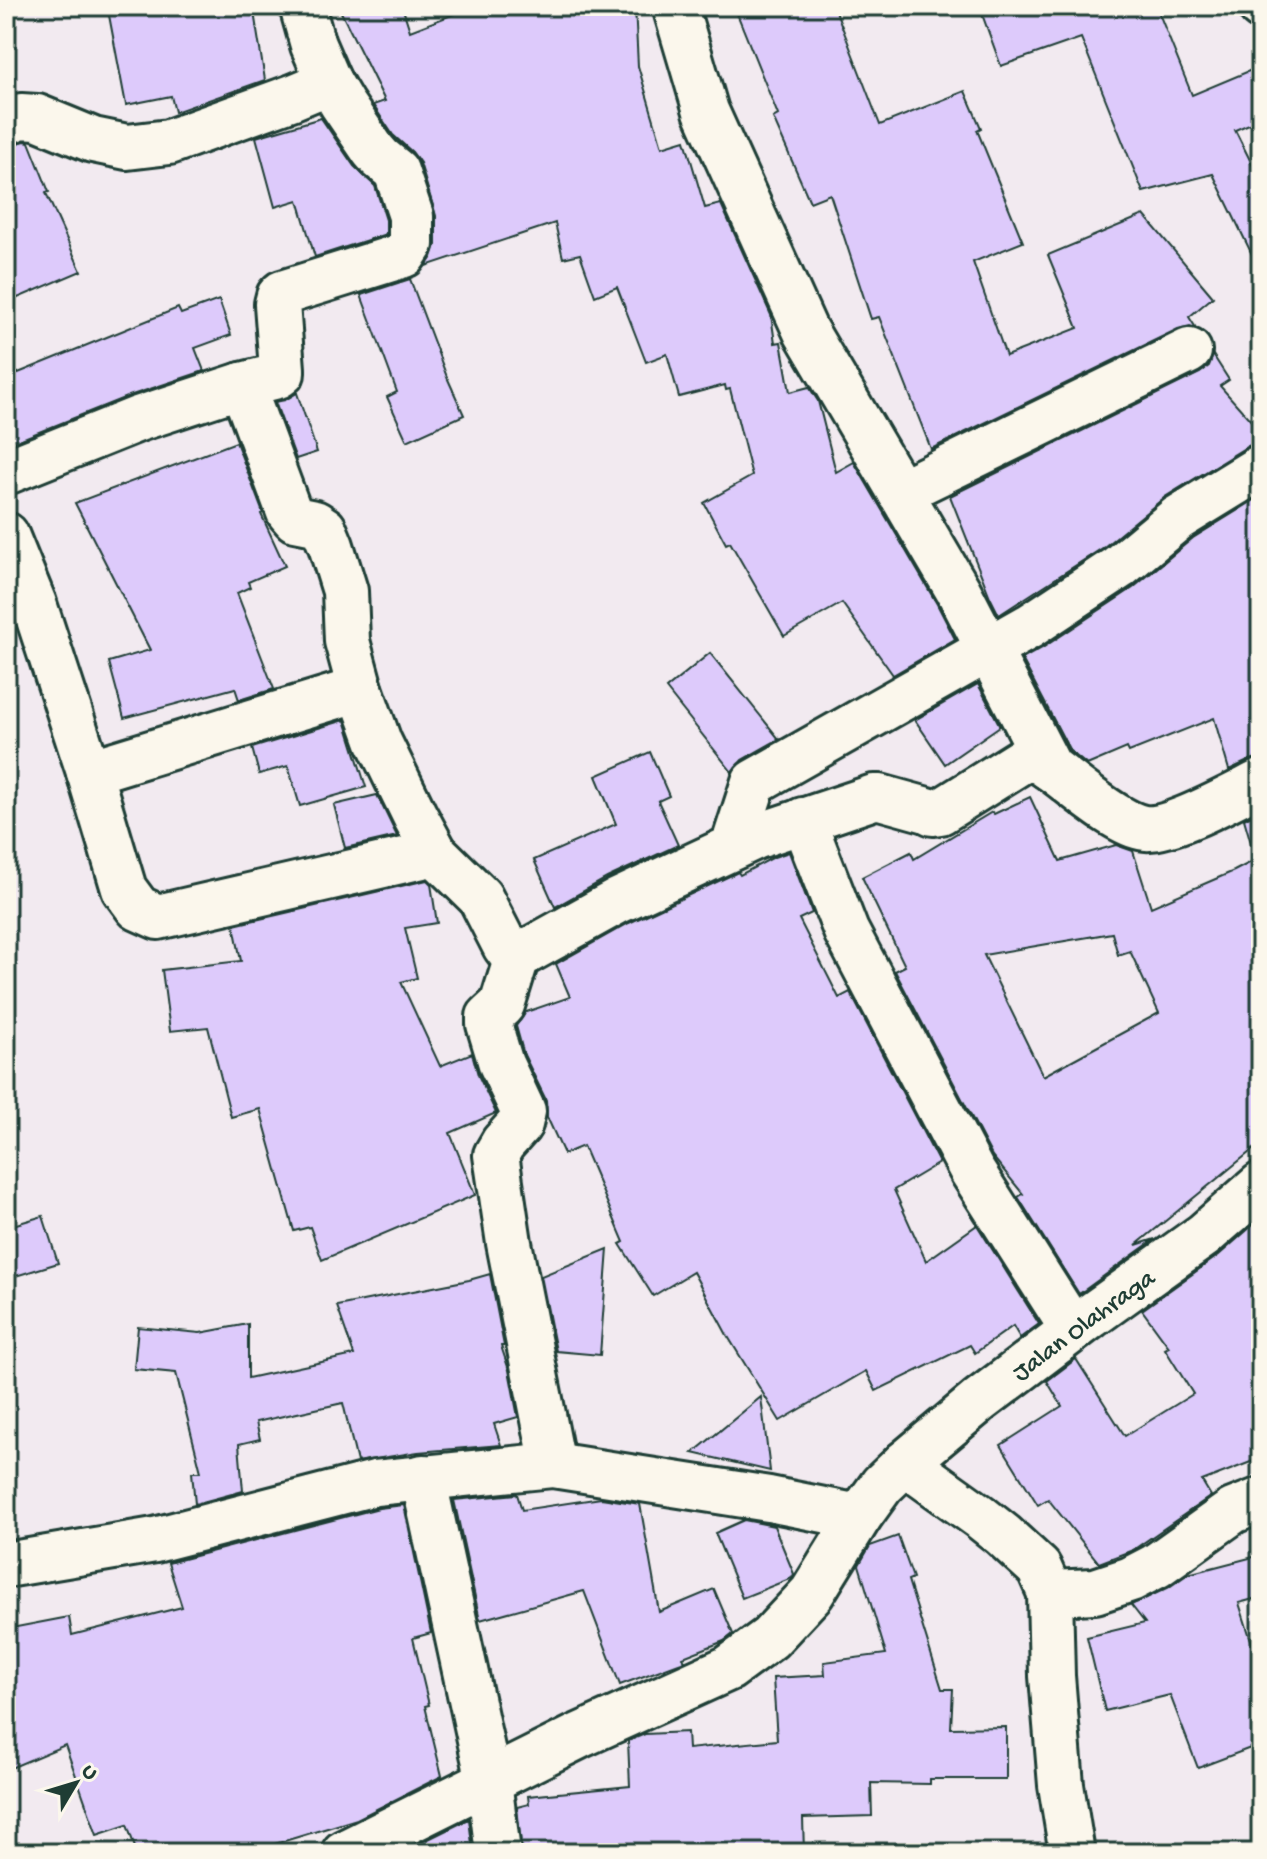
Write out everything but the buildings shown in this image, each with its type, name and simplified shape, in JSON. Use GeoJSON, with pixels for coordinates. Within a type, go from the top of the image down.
{"type":"FeatureCollection","features":[{"type":"Feature","properties":{"kind":"street"},"geometry":{"type":"LineString","coordinates":[[6,472],[138,419],[282,373],[277,304],[282,293],[404,255],[411,244],[411,216],[396,171],[373,150],[329,82],[313,45],[302,6]]}},
{"type":"Feature","properties":{"kind":"street"},"geometry":{"type":"LineString","coordinates":[[675,6],[706,111],[806,332],[959,592],[1050,768]]}},
{"type":"Feature","properties":{"kind":"street"},"geometry":{"type":"LineString","coordinates":[[6,122],[21,116],[37,117],[93,140],[127,147],[169,142],[329,82]]}},
{"type":"Feature","properties":{"kind":"street"},"geometry":{"type":"LineString","coordinates":[[900,492],[1189,351]]}},
{"type":"Feature","properties":{"kind":"street"},"geometry":{"type":"LineString","coordinates":[[242,385],[289,512],[295,519],[315,523],[324,529],[331,546],[345,591],[347,641],[379,742],[435,853],[480,897],[505,946],[517,957]]}},
{"type":"Feature","properties":{"kind":"street"},"geometry":{"type":"LineString","coordinates":[[733,847],[754,782],[1030,626],[1119,567],[1178,518],[1261,467]]}},
{"type":"Feature","properties":{"kind":"street"},"geometry":{"type":"LineString","coordinates":[[6,535],[34,604],[124,889],[138,908],[158,917],[435,853]]}},
{"type":"Feature","properties":{"kind":"street"},"geometry":{"type":"LineString","coordinates":[[89,772],[360,689]]}},
{"type":"Feature","properties":{"kind":"street"},"geometry":{"type":"LineString","coordinates":[[553,1465],[509,1243],[496,1155],[520,1124],[523,1111],[501,1064],[489,1024],[489,1017],[502,1005],[517,957],[618,901],[755,837],[880,797],[933,813],[940,812],[1023,760],[1038,760],[1122,820],[1145,828],[1172,824],[1261,782]]}},
{"type":"Feature","properties":{"kind":"street"},"geometry":{"type":"LineString","coordinates":[[803,820],[846,931],[972,1171],[1073,1330]]}},
{"type":"Feature","properties":{"kind":"street","name":"Jalan Olahraga"},"geometry":{"type":"LineString","coordinates":[[344,1853],[579,1736],[729,1668],[770,1638],[812,1593],[859,1517],[882,1485],[905,1463],[980,1400],[1204,1235],[1261,1185]]}},
{"type":"Feature","properties":{"kind":"street"},"geometry":{"type":"LineString","coordinates":[[905,1463],[1003,1535],[1039,1568],[1050,1593],[1052,1676],[1061,1785],[1072,1853]]}},
{"type":"Feature","properties":{"kind":"street"},"geometry":{"type":"LineString","coordinates":[[6,1565],[155,1540],[375,1483],[553,1465],[769,1499],[859,1517]]}},
{"type":"Feature","properties":{"kind":"street"},"geometry":{"type":"LineString","coordinates":[[423,1477],[489,1781],[498,1853]]}},
{"type":"Feature","properties":{"kind":"street"},"geometry":{"type":"LineString","coordinates":[[1050,1593],[1095,1591],[1131,1579],[1156,1566],[1233,1511],[1261,1500]]}}]}
